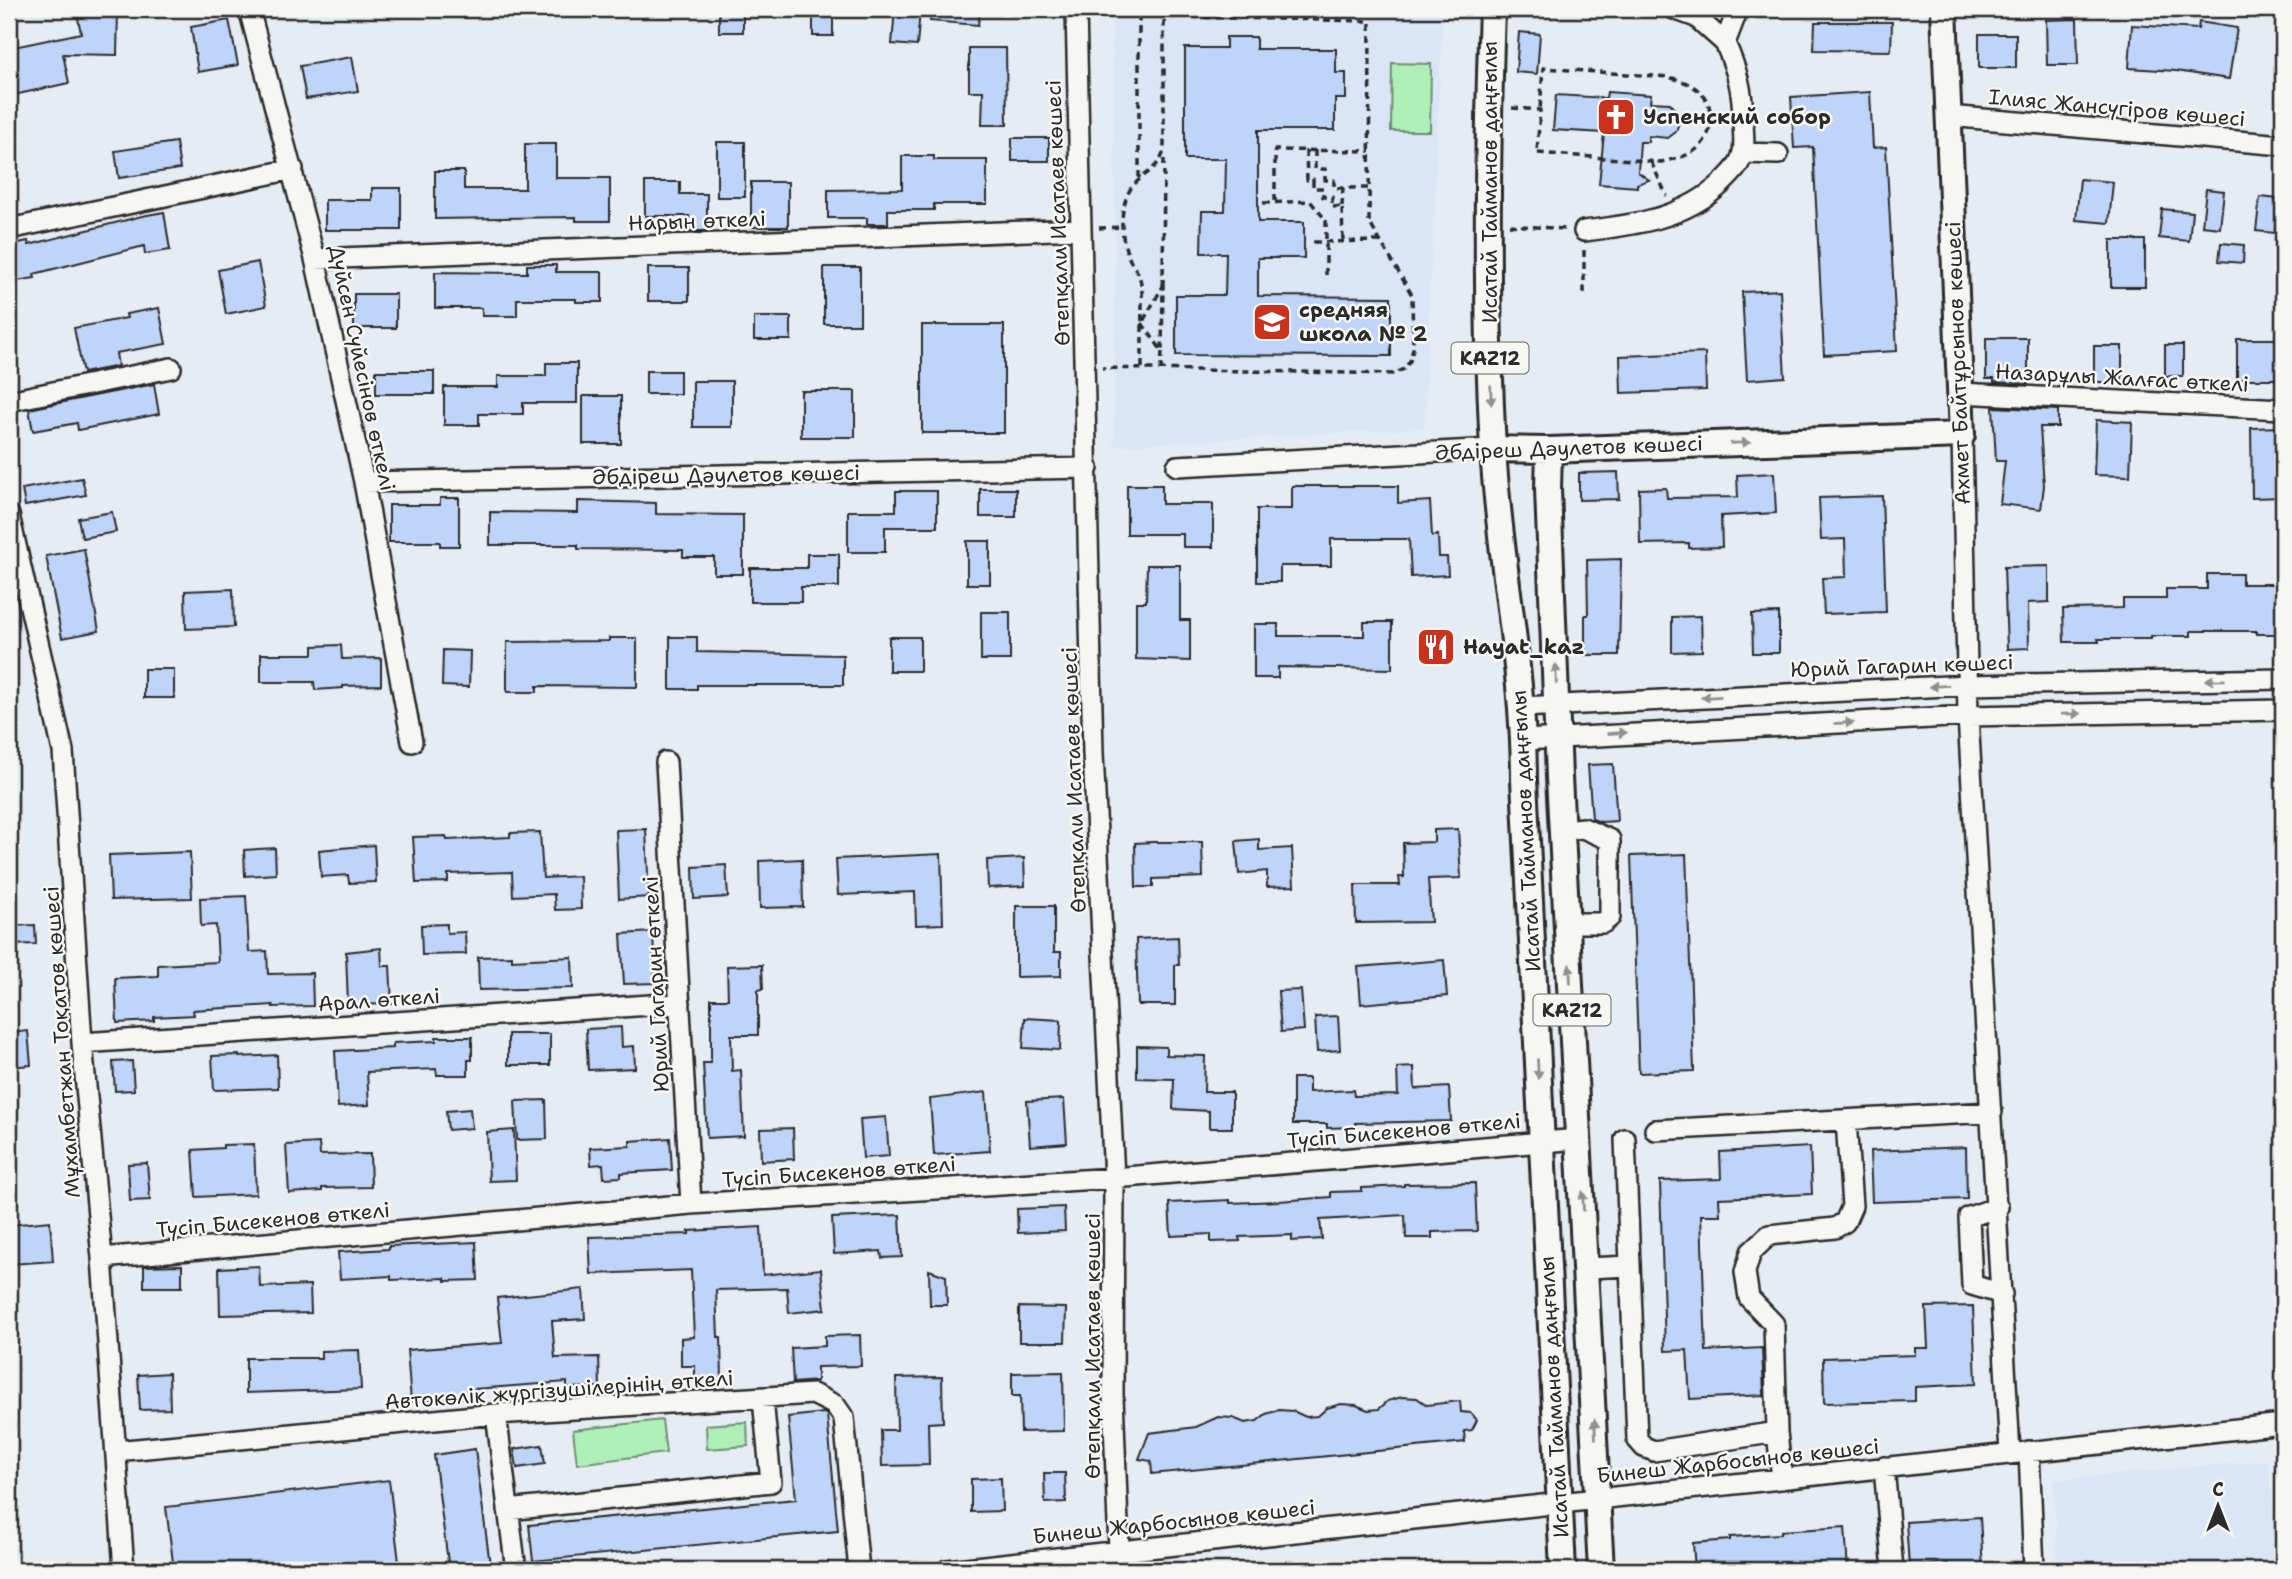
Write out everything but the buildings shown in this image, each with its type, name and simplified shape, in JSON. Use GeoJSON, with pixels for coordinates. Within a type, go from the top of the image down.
{"type":"FeatureCollection","features":[{"type":"Feature","properties":{"kind":"main road","name":"Исатай Тайманов даңғылы"},"geometry":{"type":"LineString","coordinates":[[1492,9],[1486,223],[1493,449],[1522,707],[1563,1570]]}},
{"type":"Feature","properties":{"kind":"main road","name":"Ахмет Байтұрсынов көшесі"},"geometry":{"type":"LineString","coordinates":[[1944,9],[1962,435]]}},
{"type":"Feature","properties":{"kind":"main road","name":"Әбдіреш Дәулетов көшесі"},"geometry":{"type":"LineString","coordinates":[[1493,449],[1549,450],[1962,435]]}},
{"type":"Feature","properties":{"kind":"main road","name":"Исатай Тайманов даңғылы"},"geometry":{"type":"LineString","coordinates":[[1549,450],[1548,489],[1562,830],[1601,1570]]}},
{"type":"Feature","properties":{"kind":"street","name":"Дүйсен Сүйесінов өткелі"},"geometry":{"type":"LineString","coordinates":[[249,9],[315,259],[364,482],[412,742]]}},
{"type":"Feature","properties":{"kind":"street"},"geometry":{"type":"LineString","coordinates":[[1584,231],[1631,225],[1675,214],[1709,195],[1734,172],[1743,153],[1743,106],[1738,71],[1725,43],[1696,18],[1674,9]]}},
{"type":"Feature","properties":{"kind":"street"},"geometry":{"type":"LineString","coordinates":[[1725,43],[1738,9]]}},
{"type":"Feature","properties":{"kind":"street","name":"Өтепқали Исатаев көшесі"},"geometry":{"type":"LineString","coordinates":[[1076,12],[1093,754],[1114,1178],[1113,1396],[1119,1550]]}},
{"type":"Feature","properties":{"kind":"street","name":"Ілияс Жансүгіров көшесі"},"geometry":{"type":"LineString","coordinates":[[1948,116],[2283,145]]}},
{"type":"Feature","properties":{"kind":"street"},"geometry":{"type":"LineString","coordinates":[[1743,153],[1778,154]]}},
{"type":"Feature","properties":{"kind":"street"},"geometry":{"type":"LineString","coordinates":[[9,229],[293,169]]}},
{"type":"Feature","properties":{"kind":"street","name":"Нарын өткелі"},"geometry":{"type":"LineString","coordinates":[[315,259],[1080,229]]}},
{"type":"Feature","properties":{"kind":"street"},"geometry":{"type":"LineString","coordinates":[[9,401],[171,368]]}},
{"type":"Feature","properties":{"kind":"street","name":"Назарұлы Жалғас өткелі"},"geometry":{"type":"LineString","coordinates":[[1959,393],[2283,409]]}},
{"type":"Feature","properties":{"kind":"street","name":"Ахмет Байтұрсынов көшесі"},"geometry":{"type":"LineString","coordinates":[[1962,435],[1968,716],[2002,1294],[2019,1452]]}},
{"type":"Feature","properties":{"kind":"street","name":"Әбдіреш Дәулетов көшесі"},"geometry":{"type":"LineString","coordinates":[[1177,466],[1493,449]]}},
{"type":"Feature","properties":{"kind":"street","name":"Әбдіреш Дәулетов көшесі"},"geometry":{"type":"LineString","coordinates":[[364,482],[1088,468]]}},
{"type":"Feature","properties":{"kind":"street","name":"Мұхамбетжан Тоқатов көшесі"},"geometry":{"type":"LineString","coordinates":[[9,515],[63,751],[82,1043],[102,1258],[124,1570]]}},
{"type":"Feature","properties":{"kind":"street","name":"Юрий Гагарин көшесі"},"geometry":{"type":"LineString","coordinates":[[1522,707],[1968,685],[2283,679]]}},
{"type":"Feature","properties":{"kind":"street"},"geometry":{"type":"LineString","coordinates":[[1524,740],[1968,716],[2283,710]]}},
{"type":"Feature","properties":{"kind":"street","name":"Юрий Гагарин өткелі"},"geometry":{"type":"LineString","coordinates":[[666,762],[691,1205]]}},
{"type":"Feature","properties":{"kind":"street"},"geometry":{"type":"LineString","coordinates":[[1562,830],[1583,828],[1610,840],[1610,917],[1603,923],[1567,923]]}},
{"type":"Feature","properties":{"kind":"street","name":"Арал өткелі"},"geometry":{"type":"LineString","coordinates":[[82,1043],[680,1003]]}},
{"type":"Feature","properties":{"kind":"street"},"geometry":{"type":"LineString","coordinates":[[1655,1130],[1992,1112]]}},
{"type":"Feature","properties":{"kind":"street"},"geometry":{"type":"LineString","coordinates":[[1782,1479],[1777,1433],[1774,1324],[1749,1298],[1745,1272],[1751,1252],[1769,1235],[1835,1227],[1845,1222],[1853,1206],[1846,1121]]}},
{"type":"Feature","properties":{"kind":"street","name":"Түсіп Бисекенов өткелі"},"geometry":{"type":"LineString","coordinates":[[102,1258],[691,1205],[1114,1178],[1579,1139]]}},
{"type":"Feature","properties":{"kind":"street"},"geometry":{"type":"LineString","coordinates":[[1625,1139],[1637,1439],[1644,1447],[1654,1451],[1777,1433]]}},
{"type":"Feature","properties":{"kind":"street"},"geometry":{"type":"LineString","coordinates":[[1997,1207],[1969,1217],[1972,1285],[2002,1294]]}},
{"type":"Feature","properties":{"kind":"street"},"geometry":{"type":"LineString","coordinates":[[1587,1268],[1630,1266]]}},
{"type":"Feature","properties":{"kind":"street","name":"Автокөлік жүргізушілерінің өткелі"},"geometry":{"type":"LineString","coordinates":[[116,1451],[496,1414],[813,1394],[835,1405],[844,1418],[859,1570]]}},
{"type":"Feature","properties":{"kind":"street"},"geometry":{"type":"LineString","coordinates":[[508,1510],[771,1482],[763,1399]]}},
{"type":"Feature","properties":{"kind":"street"},"geometry":{"type":"LineString","coordinates":[[496,1414],[516,1570]]}},
{"type":"Feature","properties":{"kind":"street","name":"Бинеш Жарбосынов көшесі"},"geometry":{"type":"LineString","coordinates":[[947,1570],[2283,1424]]}},
{"type":"Feature","properties":{"kind":"street"},"geometry":{"type":"LineString","coordinates":[[2019,1452],[2034,1570]]}},
{"type":"Feature","properties":{"kind":"street"},"geometry":{"type":"LineString","coordinates":[[1884,1467],[1893,1570]]}},
{"type":"Feature","properties":{"kind":"path"},"geometry":{"type":"LineString","coordinates":[[1076,12],[1164,17],[1370,20],[1369,222],[1412,295],[1413,349],[1410,361],[1404,369],[1394,374],[1142,371],[1085,367]]}},
{"type":"Feature","properties":{"kind":"path"},"geometry":{"type":"LineString","coordinates":[[1139,16],[1139,180]]}},
{"type":"Feature","properties":{"kind":"path"},"geometry":{"type":"LineString","coordinates":[[1161,371],[1164,17]]}},
{"type":"Feature","properties":{"kind":"path"},"geometry":{"type":"LineString","coordinates":[[1543,68],[1668,77],[1687,83],[1700,91],[1707,102],[1712,119],[1708,134],[1698,148],[1661,162],[1536,153],[1540,110],[1543,68]]}},
{"type":"Feature","properties":{"kind":"path"},"geometry":{"type":"LineString","coordinates":[[1489,107],[1540,110]]}},
{"type":"Feature","properties":{"kind":"path"},"geometry":{"type":"LineString","coordinates":[[1275,201],[1275,150],[1370,151]]}},
{"type":"Feature","properties":{"kind":"path"},"geometry":{"type":"LineString","coordinates":[[1306,150],[1307,180],[1313,179],[1313,188],[1323,188],[1323,197],[1332,197],[1332,207],[1342,206]]}},
{"type":"Feature","properties":{"kind":"path"},"geometry":{"type":"LineString","coordinates":[[1315,150],[1315,169],[1325,169],[1325,180],[1334,180],[1334,188],[1370,188]]}},
{"type":"Feature","properties":{"kind":"path"},"geometry":{"type":"LineString","coordinates":[[1142,371],[1141,280],[1129,257],[1122,233],[1122,211],[1127,193],[1160,164],[1164,152]]}},
{"type":"Feature","properties":{"kind":"path"},"geometry":{"type":"LineString","coordinates":[[1651,161],[1675,214]]}},
{"type":"Feature","properties":{"kind":"path"},"geometry":{"type":"LineString","coordinates":[[1343,188],[1343,241]]}},
{"type":"Feature","properties":{"kind":"path"},"geometry":{"type":"LineString","coordinates":[[1263,203],[1310,201],[1326,220],[1326,280]]}},
{"type":"Feature","properties":{"kind":"path"},"geometry":{"type":"LineString","coordinates":[[1486,223],[1584,231],[1584,298]]}},
{"type":"Feature","properties":{"kind":"path"},"geometry":{"type":"LineString","coordinates":[[1313,242],[1380,241]]}},
{"type":"Feature","properties":{"kind":"path"},"geometry":{"type":"LineString","coordinates":[[1142,323],[1163,286]]}},
{"type":"Feature","properties":{"kind":"path"},"geometry":{"type":"LineString","coordinates":[[1142,323],[1162,351]]}},
{"type":"Feature","properties":{"kind":"shaded area","name":"cредняя школа № 2"},"geometry":{"type":"Polygon","coordinates":[[[1112,9],[1443,9],[1424,428],[1114,446],[1112,9]]]}},
{"type":"Feature","properties":{"kind":"shaded area"},"geometry":{"type":"Polygon","coordinates":[[[2268,1460],[2279,1570],[2057,1570],[2054,1480],[2268,1460]]]}},
{"type":"Feature","properties":{"kind":"green space"},"geometry":{"type":"Polygon","coordinates":[[[1392,63],[1431,64],[1430,131],[1391,131],[1392,63]]]}},
{"type":"Feature","properties":{"kind":"green space"},"geometry":{"type":"Polygon","coordinates":[[[662,1420],[666,1453],[577,1464],[573,1430],[662,1420]]]}},
{"type":"Feature","properties":{"kind":"green space"},"geometry":{"type":"Polygon","coordinates":[[[747,1422],[748,1446],[707,1449],[706,1425],[747,1422]]]}},
{"type":"Feature","properties":{"kind":"place","name":"Успенский собор"},"geometry":{"type":"Point","coordinates":[1616,117]}},
{"type":"Feature","properties":{"kind":"place","name":"cредняя школа № 2"},"geometry":{"type":"Point","coordinates":[1272,322]}},
{"type":"Feature","properties":{"kind":"place","name":"Hayat_kaz"},"geometry":{"type":"Point","coordinates":[1436,647]}}]}
